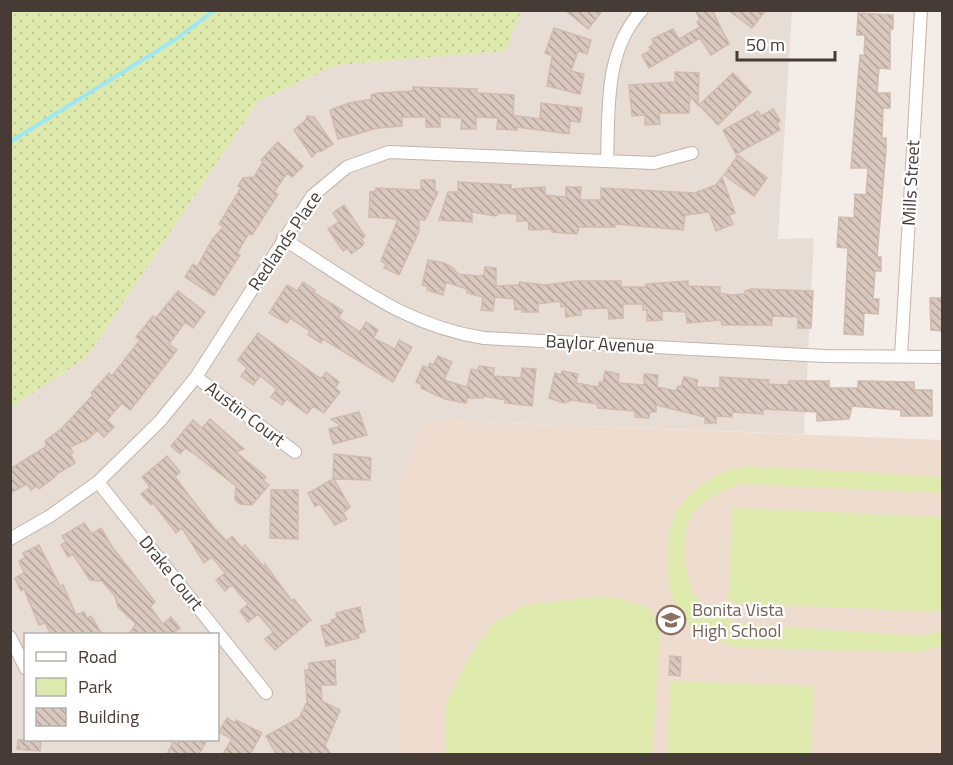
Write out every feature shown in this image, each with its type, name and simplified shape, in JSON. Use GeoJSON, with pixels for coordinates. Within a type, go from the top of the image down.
{"type":"FeatureCollection","features":[{"type":"Feature","properties":{"kind":"street"},"geometry":{"type":"LineString","coordinates":[[607,161],[614,61],[624,36],[642,10]]}},
{"type":"Feature","properties":{"kind":"street","name":"Mills Street"},"geometry":{"type":"LineString","coordinates":[[901,356],[921,10]]}},
{"type":"Feature","properties":{"kind":"street","name":"Redlands Place"},"geometry":{"type":"LineString","coordinates":[[10,538],[50,516],[98,482],[140,442],[196,376],[283,239],[322,185],[347,167],[389,152],[654,163],[692,153]]}},
{"type":"Feature","properties":{"kind":"street","name":"Baylor Avenue"},"geometry":{"type":"LineString","coordinates":[[283,239],[385,304],[420,322],[457,334],[484,338],[806,355],[942,357]]}},
{"type":"Feature","properties":{"kind":"street","name":"Austin Court"},"geometry":{"type":"LineString","coordinates":[[196,376],[295,452]]}},
{"type":"Feature","properties":{"kind":"street","name":"Drake Court"},"geometry":{"type":"LineString","coordinates":[[98,482],[219,633]]}},
{"type":"Feature","properties":{"kind":"street","name":"Drake Court"},"geometry":{"type":"LineString","coordinates":[[219,633],[267,693]]}},
{"type":"Feature","properties":{"kind":"street"},"geometry":{"type":"LineString","coordinates":[[10,637],[24,665]]}},
{"type":"Feature","properties":{"kind":"shaded area"},"geometry":{"type":"Polygon","coordinates":[[[521,11],[792,11],[778,239],[814,238],[804,434],[425,420],[400,485],[400,754],[11,754],[11,407],[86,358],[258,101],[336,65],[505,51],[521,11]]]}},
{"type":"Feature","properties":{"kind":"shaded area","name":"Bonita Vista High School"},"geometry":{"type":"Polygon","coordinates":[[[425,420],[942,440],[942,754],[400,754],[400,485],[425,420]]]}},
{"type":"Feature","properties":{"kind":"green space"},"geometry":{"type":"Polygon","coordinates":[[[11,10],[521,11],[505,51],[336,65],[258,101],[86,358],[11,407],[11,10]]]}},
{"type":"Feature","properties":{"kind":"green space"},"geometry":{"type":"Polygon","coordinates":[[[748,466],[942,477],[942,493],[739,484],[713,496],[692,515],[685,534],[684,546],[689,582],[698,600],[706,608],[738,624],[920,636],[942,631],[942,646],[919,652],[744,648],[726,644],[693,628],[674,604],[669,582],[667,550],[674,517],[689,495],[711,478],[748,466]]]}},
{"type":"Feature","properties":{"kind":"green space"},"geometry":{"type":"Polygon","coordinates":[[[732,508],[942,517],[942,612],[728,603],[732,508]]]}},
{"type":"Feature","properties":{"kind":"green space"},"geometry":{"type":"Polygon","coordinates":[[[607,596],[647,607],[660,627],[652,754],[446,754],[446,703],[468,659],[493,623],[526,605],[607,596]]]}},
{"type":"Feature","properties":{"kind":"green space"},"geometry":{"type":"Polygon","coordinates":[[[670,681],[814,686],[811,754],[667,754],[670,681]]]}},
{"type":"Feature","properties":{"kind":"building"},"geometry":{"type":"Polygon","coordinates":[[[565,10],[603,10],[588,29],[565,10]]]}},
{"type":"Feature","properties":{"kind":"building"},"geometry":{"type":"Polygon","coordinates":[[[695,10],[712,10],[729,44],[711,55],[700,38],[649,68],[642,55],[651,50],[649,47],[654,44],[652,39],[673,29],[679,39],[700,27],[697,22],[700,20],[695,10]]]}},
{"type":"Feature","properties":{"kind":"building"},"geometry":{"type":"Polygon","coordinates":[[[728,10],[766,10],[752,28],[728,10]]]}},
{"type":"Feature","properties":{"kind":"building"},"geometry":{"type":"Polygon","coordinates":[[[858,13],[893,15],[893,29],[890,29],[890,69],[879,68],[877,93],[890,93],[890,108],[883,108],[882,138],[886,138],[886,149],[877,257],[881,257],[881,271],[875,271],[873,299],[879,299],[878,314],[864,313],[863,335],[844,334],[848,248],[837,247],[839,217],[854,218],[855,194],[866,195],[868,168],[851,168],[860,55],[864,56],[865,35],[857,35],[858,13]]]}},
{"type":"Feature","properties":{"kind":"building"},"geometry":{"type":"Polygon","coordinates":[[[554,28],[591,40],[587,54],[578,51],[571,71],[584,74],[580,94],[547,86],[552,56],[545,53],[554,28]]]}},
{"type":"Feature","properties":{"kind":"building"},"geometry":{"type":"Polygon","coordinates":[[[675,72],[699,73],[698,105],[690,96],[689,113],[659,113],[660,124],[645,125],[645,115],[632,116],[629,85],[675,82],[675,72]]]}},
{"type":"Feature","properties":{"kind":"building"},"geometry":{"type":"Polygon","coordinates":[[[733,73],[751,92],[718,125],[699,105],[733,73]]]}},
{"type":"Feature","properties":{"kind":"building"},"geometry":{"type":"Polygon","coordinates":[[[413,87],[477,89],[477,93],[514,95],[513,115],[540,119],[541,103],[582,108],[580,122],[570,121],[569,134],[517,127],[517,130],[497,129],[498,118],[476,117],[476,129],[461,129],[462,118],[440,117],[440,127],[426,127],[426,117],[402,117],[402,126],[378,128],[338,139],[330,110],[349,103],[372,99],[371,95],[378,93],[413,91],[413,87]]]}},
{"type":"Feature","properties":{"kind":"building"},"geometry":{"type":"Polygon","coordinates":[[[773,109],[780,121],[777,123],[780,130],[736,154],[723,130],[758,111],[761,116],[773,109]]]}},
{"type":"Feature","properties":{"kind":"building"},"geometry":{"type":"Polygon","coordinates":[[[307,116],[314,117],[333,144],[320,152],[319,150],[312,157],[294,130],[306,120],[307,116]]]}},
{"type":"Feature","properties":{"kind":"building"},"geometry":{"type":"Polygon","coordinates":[[[278,142],[303,166],[292,177],[287,173],[274,192],[278,194],[252,235],[249,233],[237,253],[240,255],[214,296],[185,277],[193,264],[197,267],[212,240],[223,227],[219,224],[241,188],[238,186],[243,178],[254,177],[263,162],[261,160],[278,142]]]}},
{"type":"Feature","properties":{"kind":"building"},"geometry":{"type":"Polygon","coordinates":[[[738,155],[767,178],[754,196],[724,175],[738,155]]]}},
{"type":"Feature","properties":{"kind":"building"},"geometry":{"type":"Polygon","coordinates":[[[722,177],[735,213],[729,215],[733,224],[716,231],[709,212],[685,215],[683,230],[615,224],[615,227],[579,227],[577,234],[552,232],[552,229],[529,230],[528,221],[517,221],[517,214],[499,213],[496,216],[472,212],[472,222],[439,220],[448,192],[458,192],[458,182],[511,185],[511,189],[545,187],[545,195],[566,197],[566,187],[581,187],[580,200],[601,200],[601,188],[695,193],[716,185],[722,177]]]}},
{"type":"Feature","properties":{"kind":"building"},"geometry":{"type":"Polygon","coordinates":[[[421,180],[435,180],[435,192],[438,192],[425,220],[419,220],[419,231],[399,275],[384,268],[386,264],[381,261],[398,219],[369,217],[370,192],[376,191],[376,188],[421,190],[421,180]]]}},
{"type":"Feature","properties":{"kind":"building"},"geometry":{"type":"Polygon","coordinates":[[[344,205],[365,236],[361,239],[364,243],[361,247],[351,254],[348,248],[343,251],[328,229],[339,222],[333,213],[344,205]]]}},
{"type":"Feature","properties":{"kind":"building"},"geometry":{"type":"Polygon","coordinates":[[[428,260],[444,263],[458,274],[478,276],[484,275],[485,267],[496,268],[496,286],[518,285],[520,282],[545,285],[577,281],[621,281],[621,287],[645,287],[646,284],[688,281],[688,286],[720,287],[720,293],[730,295],[745,294],[745,291],[751,289],[813,291],[811,328],[798,328],[798,317],[772,316],[772,325],[722,325],[721,320],[687,323],[686,312],[662,311],[662,320],[647,321],[647,310],[643,310],[643,304],[623,304],[623,318],[609,319],[608,308],[581,309],[581,315],[566,317],[565,306],[561,307],[560,301],[538,304],[538,312],[522,312],[522,309],[515,310],[514,299],[495,297],[493,311],[481,310],[483,297],[467,293],[467,289],[446,282],[443,295],[427,290],[428,287],[422,285],[428,260]]]}},
{"type":"Feature","properties":{"kind":"building"},"geometry":{"type":"Polygon","coordinates":[[[303,282],[315,290],[313,292],[343,311],[338,318],[360,332],[366,322],[378,330],[373,338],[395,349],[399,340],[412,347],[393,382],[323,339],[321,343],[308,335],[310,331],[290,318],[287,323],[269,313],[287,285],[297,291],[303,282]]]}},
{"type":"Feature","properties":{"kind":"building"},"geometry":{"type":"Polygon","coordinates":[[[178,291],[205,312],[193,328],[185,322],[169,344],[177,350],[130,410],[122,403],[107,420],[114,427],[104,437],[97,430],[88,439],[70,447],[75,463],[55,475],[39,489],[37,486],[31,490],[27,484],[10,493],[10,469],[47,446],[45,441],[61,429],[93,395],[91,393],[109,373],[112,376],[140,340],[136,337],[153,316],[156,318],[178,291]]]}},
{"type":"Feature","properties":{"kind":"building"},"geometry":{"type":"Polygon","coordinates":[[[930,298],[942,298],[942,331],[931,330],[930,298]]]}},
{"type":"Feature","properties":{"kind":"building"},"geometry":{"type":"Polygon","coordinates":[[[258,333],[318,377],[322,378],[326,372],[339,382],[335,388],[340,392],[324,413],[313,406],[307,414],[287,399],[282,405],[271,397],[277,389],[260,376],[253,385],[241,376],[247,368],[238,360],[258,333]]]}},
{"type":"Feature","properties":{"kind":"building"},"geometry":{"type":"Polygon","coordinates":[[[438,356],[452,362],[444,380],[467,387],[471,369],[478,370],[479,366],[494,368],[493,376],[521,378],[522,368],[536,369],[532,406],[505,403],[506,400],[483,396],[483,398],[467,398],[466,403],[445,399],[421,388],[422,385],[416,382],[423,366],[428,368],[430,363],[433,365],[438,356]]]}},
{"type":"Feature","properties":{"kind":"building"},"geometry":{"type":"Polygon","coordinates":[[[562,371],[578,374],[576,383],[599,387],[599,382],[603,382],[605,371],[619,374],[618,383],[644,385],[644,374],[658,375],[657,387],[676,391],[678,386],[681,387],[684,377],[698,380],[696,387],[720,388],[720,377],[769,380],[768,384],[788,385],[789,381],[829,381],[829,388],[858,388],[858,381],[914,382],[914,390],[932,390],[932,416],[901,416],[901,410],[852,406],[849,419],[817,421],[817,412],[763,409],[763,414],[732,412],[732,417],[716,416],[716,423],[705,423],[705,417],[656,405],[656,412],[650,412],[649,418],[635,417],[635,411],[598,408],[597,404],[572,400],[564,403],[549,398],[555,373],[561,375],[562,371]]]}},
{"type":"Feature","properties":{"kind":"building"},"geometry":{"type":"Polygon","coordinates":[[[359,412],[367,435],[333,444],[329,429],[341,426],[331,419],[359,412]]]}},
{"type":"Feature","properties":{"kind":"building"},"geometry":{"type":"Polygon","coordinates":[[[210,419],[244,449],[236,452],[266,477],[263,480],[269,485],[252,505],[240,504],[235,500],[236,486],[197,456],[185,448],[180,454],[171,446],[193,420],[202,428],[210,419]]]}},
{"type":"Feature","properties":{"kind":"building"},"geometry":{"type":"Polygon","coordinates":[[[334,454],[371,458],[370,480],[334,479],[350,507],[343,513],[347,519],[335,525],[320,504],[315,506],[308,493],[333,479],[334,454]]]}},
{"type":"Feature","properties":{"kind":"building"},"geometry":{"type":"Polygon","coordinates":[[[167,456],[180,472],[175,477],[214,528],[227,541],[232,536],[242,548],[245,545],[265,568],[265,564],[292,601],[294,599],[311,620],[275,650],[265,639],[273,632],[258,614],[248,622],[240,611],[248,604],[232,585],[225,591],[216,580],[225,573],[212,557],[204,563],[182,528],[176,533],[153,503],[151,505],[141,494],[150,487],[142,477],[167,456]]]}},
{"type":"Feature","properties":{"kind":"building"},"geometry":{"type":"Polygon","coordinates":[[[271,490],[298,490],[298,539],[270,538],[271,490]]]}},
{"type":"Feature","properties":{"kind":"building"},"geometry":{"type":"Polygon","coordinates":[[[84,523],[92,534],[101,528],[113,548],[155,602],[150,607],[163,624],[171,617],[180,628],[173,633],[130,633],[136,624],[118,607],[115,596],[102,581],[90,580],[73,554],[68,557],[61,545],[66,542],[62,536],[84,523]]]}},
{"type":"Feature","properties":{"kind":"building"},"geometry":{"type":"Polygon","coordinates":[[[39,545],[60,586],[63,585],[76,615],[84,612],[87,618],[91,616],[101,633],[50,633],[45,623],[39,625],[24,589],[21,591],[15,578],[24,573],[19,561],[25,558],[23,553],[39,545]]]}},
{"type":"Feature","properties":{"kind":"building"},"geometry":{"type":"Polygon","coordinates":[[[360,607],[365,632],[358,634],[359,638],[326,646],[321,626],[332,623],[331,620],[337,618],[336,613],[360,607]]]}},
{"type":"Feature","properties":{"kind":"building"},"geometry":{"type":"Polygon","coordinates":[[[670,656],[681,657],[680,676],[669,675],[670,656]]]}},
{"type":"Feature","properties":{"kind":"building"},"geometry":{"type":"Polygon","coordinates":[[[335,660],[336,685],[321,685],[322,701],[340,710],[325,746],[331,754],[276,754],[266,736],[299,718],[307,702],[305,670],[309,670],[309,663],[335,660]]]}},
{"type":"Feature","properties":{"kind":"building"},"geometry":{"type":"Polygon","coordinates":[[[227,718],[262,733],[250,754],[223,754],[232,739],[219,732],[227,718]]]}},
{"type":"Feature","properties":{"kind":"building"},"geometry":{"type":"Polygon","coordinates":[[[18,740],[41,741],[40,751],[17,749],[18,740]]]}},
{"type":"Feature","properties":{"kind":"building"},"geometry":{"type":"Polygon","coordinates":[[[180,741],[206,741],[199,754],[167,754],[173,742],[178,744],[180,741]]]}},
{"type":"Feature","properties":{"kind":"waterway"},"geometry":{"type":"LineString","coordinates":[[10,142],[176,39],[215,10]]}},
{"type":"Feature","properties":{"kind":"place","name":"Bonita Vista High School"},"geometry":{"type":"Point","coordinates":[671,620]}}]}
